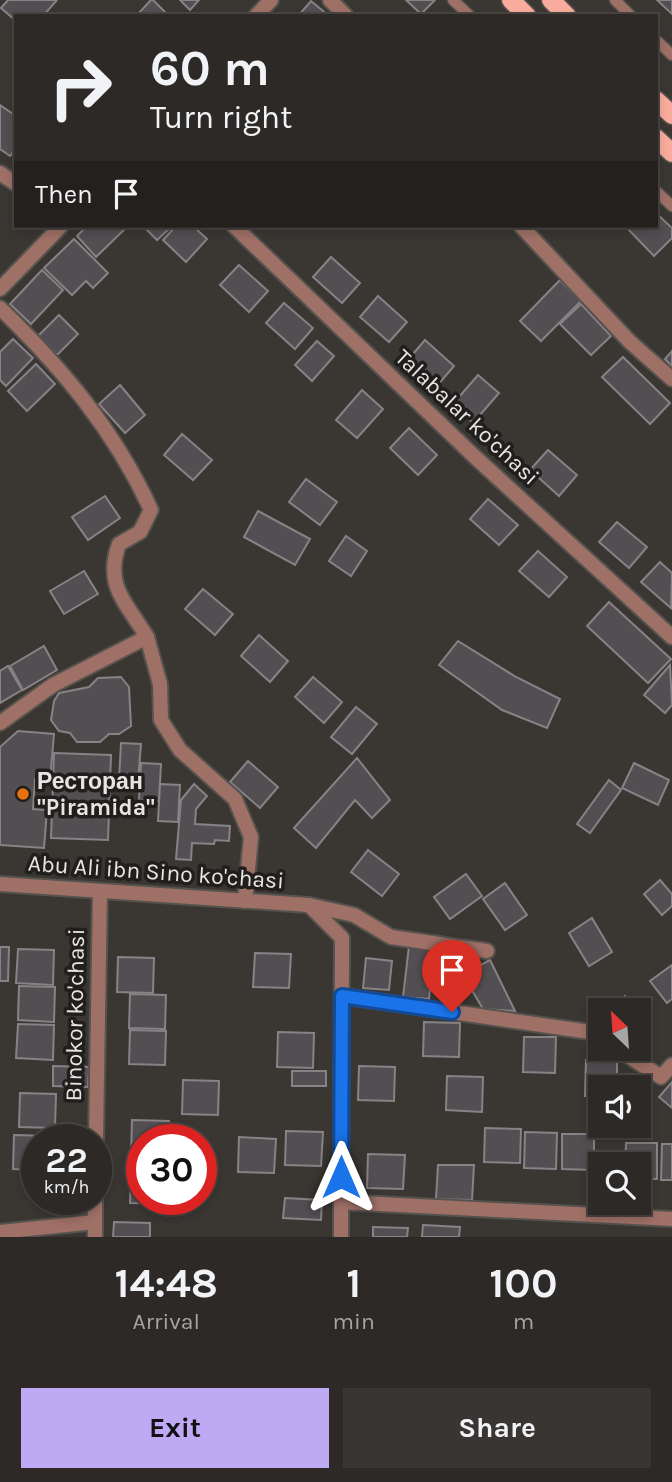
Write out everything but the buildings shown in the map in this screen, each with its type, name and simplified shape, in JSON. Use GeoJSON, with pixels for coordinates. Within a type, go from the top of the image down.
{"type":"FeatureCollection","features":[{"type":"Feature","properties":{"kind":"main road"},"geometry":{"type":"LineString","coordinates":[[511,0],[525,14]]}},
{"type":"Feature","properties":{"kind":"main road"},"geometry":{"type":"LineString","coordinates":[[551,0],[565,14]]}},
{"type":"Feature","properties":{"kind":"main road"},"geometry":{"type":"LineString","coordinates":[[658,102],[672,114]]}},
{"type":"Feature","properties":{"kind":"main road"},"geometry":{"type":"LineString","coordinates":[[658,140],[672,153]]}},
{"type":"Feature","properties":{"kind":"street"},"geometry":{"type":"LineString","coordinates":[[258,14],[271,0]]}},
{"type":"Feature","properties":{"kind":"street"},"geometry":{"type":"LineString","coordinates":[[330,0],[343,14]]}},
{"type":"Feature","properties":{"kind":"street"},"geometry":{"type":"LineString","coordinates":[[0,289],[59,228]]}},
{"type":"Feature","properties":{"kind":"street","name":"Talabalar ko'chasi"},"geometry":{"type":"LineString","coordinates":[[236,228],[476,458],[672,637]]}},
{"type":"Feature","properties":{"kind":"street"},"geometry":{"type":"LineString","coordinates":[[523,228],[630,342],[672,379]]}},
{"type":"Feature","properties":{"kind":"street"},"geometry":{"type":"LineString","coordinates":[[0,308],[50,357],[91,406],[151,510],[141,532],[119,544],[112,564],[114,582],[146,637],[160,684],[161,720],[180,750],[235,799],[251,836],[245,901]]}},
{"type":"Feature","properties":{"kind":"street"},"geometry":{"type":"LineString","coordinates":[[0,723],[53,685],[146,637]]}},
{"type":"Feature","properties":{"kind":"street","name":"Abu Ali ibn Sino ko'chasi"},"geometry":{"type":"LineString","coordinates":[[0,884],[309,905],[354,915],[391,937],[487,951]]}},
{"type":"Feature","properties":{"kind":"street","name":"Binokor ko'chasi"},"geometry":{"type":"LineString","coordinates":[[96,1124],[100,891]]}},
{"type":"Feature","properties":{"kind":"street"},"geometry":{"type":"LineString","coordinates":[[309,905],[342,938],[341,1237]]}},
{"type":"Feature","properties":{"kind":"street"},"geometry":{"type":"LineString","coordinates":[[342,996],[588,1032]]}},
{"type":"Feature","properties":{"kind":"street"},"geometry":{"type":"LineString","coordinates":[[636,1061],[661,1077],[672,1065]]}},
{"type":"Feature","properties":{"kind":"street"},"geometry":{"type":"LineString","coordinates":[[341,1202],[672,1219]]}},
{"type":"Feature","properties":{"kind":"street"},"geometry":{"type":"LineString","coordinates":[[0,1232],[95,1230]]}},
{"type":"Feature","properties":{"kind":"lane"},"geometry":{"type":"LineString","coordinates":[[453,0],[468,14]]}},
{"type":"Feature","properties":{"kind":"lane"},"geometry":{"type":"LineString","coordinates":[[615,0],[629,14]]}},
{"type":"Feature","properties":{"kind":"lane"},"geometry":{"type":"LineString","coordinates":[[658,42],[672,55]]}},
{"type":"Feature","properties":{"kind":"lane"},"geometry":{"type":"LineString","coordinates":[[658,193],[672,206]]}},
{"type":"Feature","properties":{"kind":"place","name":"Ресторан \"Piramida\""},"geometry":{"type":"Point","coordinates":[23,794]}},
{"type":"Feature","properties":{"kind":"route"},"geometry":{"type":"LineString","coordinates":[[341,1177],[342,996],[452,1012]]}}]}
